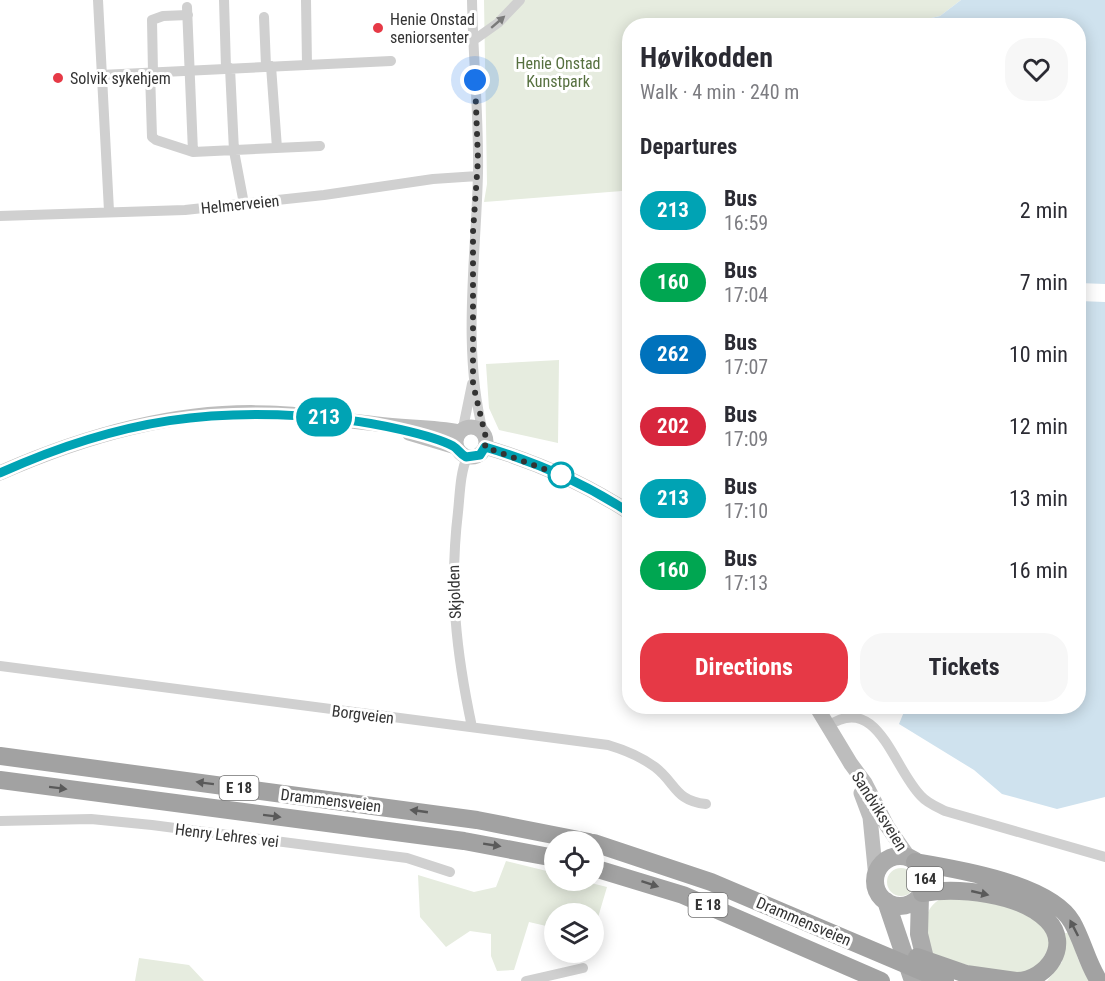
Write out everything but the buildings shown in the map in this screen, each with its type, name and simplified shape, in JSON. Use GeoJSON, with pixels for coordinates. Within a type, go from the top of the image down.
{"type":"FeatureCollection","features":[{"type":"Feature","properties":{"kind":"highway","name":"Drammensveien"},"geometry":{"type":"LineString","coordinates":[[0,756],[477,820],[544,833]]}},
{"type":"Feature","properties":{"kind":"highway","name":"Drammensveien"},"geometry":{"type":"LineString","coordinates":[[0,780],[464,841],[544,856]]}},
{"type":"Feature","properties":{"kind":"highway","name":"Drammensveien"},"geometry":{"type":"LineString","coordinates":[[604,846],[678,869],[847,940],[876,946],[948,975]]}},
{"type":"Feature","properties":{"kind":"highway"},"geometry":{"type":"LineString","coordinates":[[913,860],[1004,882],[1049,899],[1072,922],[1100,981]]}},
{"type":"Feature","properties":{"kind":"highway","name":"Drammensveien"},"geometry":{"type":"LineString","coordinates":[[604,871],[683,895],[881,981]]}},
{"type":"Feature","properties":{"kind":"highway","name":"E 18"},"geometry":{"type":"LineString","coordinates":[[921,895],[951,889],[975,892],[1020,904],[1048,921],[1057,944],[1053,961],[1040,975],[1026,981],[948,975]]}},
{"type":"Feature","properties":{"kind":"main road"},"geometry":{"type":"LineString","coordinates":[[0,473],[81,441],[162,421],[195,416],[268,413],[380,425],[461,441],[480,455],[484,440]]}},
{"type":"Feature","properties":{"kind":"main road"},"geometry":{"type":"LineString","coordinates":[[461,441],[472,426],[484,440],[579,484],[622,508]]}},
{"type":"Feature","properties":{"kind":"main road","name":"Sandviksveien"},"geometry":{"type":"LineString","coordinates":[[821,714],[865,783],[887,826],[913,860]]}},
{"type":"Feature","properties":{"kind":"main road","name":"Sandviksveien"},"geometry":{"type":"LineString","coordinates":[[851,764],[870,817],[876,878]]}},
{"type":"Feature","properties":{"kind":"main road","name":"164"},"geometry":{"type":"LineString","coordinates":[[913,981],[886,901],[878,891],[876,878],[887,861],[898,857],[913,860],[925,876],[921,895],[921,951],[931,981]]}},
{"type":"Feature","properties":{"kind":"main road","name":"164"},"geometry":{"type":"LineString","coordinates":[[886,901],[902,906],[912,903],[921,895]]}},
{"type":"Feature","properties":{"kind":"street"},"geometry":{"type":"LineString","coordinates":[[98,0],[109,211]]}},
{"type":"Feature","properties":{"kind":"street"},"geometry":{"type":"LineString","coordinates":[[224,0],[234,151],[244,204]]}},
{"type":"Feature","properties":{"kind":"street"},"geometry":{"type":"LineString","coordinates":[[306,0],[307,65]]}},
{"type":"Feature","properties":{"kind":"street"},"geometry":{"type":"LineString","coordinates":[[472,0],[478,176],[473,232],[473,384],[484,440]]}},
{"type":"Feature","properties":{"kind":"street"},"geometry":{"type":"LineString","coordinates":[[474,40],[498,23],[520,0]]}},
{"type":"Feature","properties":{"kind":"street"},"geometry":{"type":"LineString","coordinates":[[193,152],[188,11],[152,20],[152,137],[193,152],[320,146]]}},
{"type":"Feature","properties":{"kind":"street"},"geometry":{"type":"LineString","coordinates":[[264,16],[277,148]]}},
{"type":"Feature","properties":{"kind":"street"},"geometry":{"type":"LineString","coordinates":[[101,75],[391,61]]}},
{"type":"Feature","properties":{"kind":"street","name":"Helmerveien"},"geometry":{"type":"LineString","coordinates":[[0,216],[186,210],[433,179],[478,176]]}},
{"type":"Feature","properties":{"kind":"street","name":"Skjolden"},"geometry":{"type":"LineString","coordinates":[[472,727],[459,667],[452,574],[461,478],[461,441],[467,399],[473,384]]}},
{"type":"Feature","properties":{"kind":"street","name":"Borgveien"},"geometry":{"type":"LineString","coordinates":[[0,666],[608,745],[633,753],[656,767],[685,800],[706,804]]}},
{"type":"Feature","properties":{"kind":"street"},"geometry":{"type":"LineString","coordinates":[[828,726],[843,716],[863,718],[875,728],[921,797],[945,811],[1105,857]]}},
{"type":"Feature","properties":{"kind":"street","name":"Henry Lehres vei"},"geometry":{"type":"LineString","coordinates":[[0,821],[91,819],[152,825],[407,858],[450,872]]}},
{"type":"Feature","properties":{"kind":"street"},"geometry":{"type":"LineString","coordinates":[[526,981],[583,968]]}},
{"type":"Feature","properties":{"kind":"green space","name":"Henie Onstad Kunstpark"},"geometry":{"type":"Polygon","coordinates":[[[484,0],[961,0],[940,16],[931,18],[622,18],[622,191],[484,202],[487,184],[484,0]]]}},
{"type":"Feature","properties":{"kind":"green space"},"geometry":{"type":"Polygon","coordinates":[[[559,360],[558,443],[499,430],[489,408],[486,364],[559,360]]]}},
{"type":"Feature","properties":{"kind":"green space"},"geometry":{"type":"Polygon","coordinates":[[[506,861],[544,870],[544,891],[604,891],[604,886],[607,887],[602,903],[544,903],[544,925],[529,922],[514,970],[497,971],[491,956],[491,934],[470,931],[446,947],[420,917],[418,875],[474,892],[496,887],[506,861]]]}},
{"type":"Feature","properties":{"kind":"green space"},"geometry":{"type":"Polygon","coordinates":[[[901,868],[911,872],[915,882],[911,892],[901,896],[891,892],[887,882],[891,872],[901,868]]]}},
{"type":"Feature","properties":{"kind":"green space"},"geometry":{"type":"Polygon","coordinates":[[[946,896],[1015,908],[1039,921],[1046,929],[1050,947],[1034,972],[995,973],[929,954],[926,928],[928,913],[937,901],[946,896]]]}},
{"type":"Feature","properties":{"kind":"green space"},"geometry":{"type":"Polygon","coordinates":[[[1063,933],[1070,933],[1078,959],[1089,981],[1047,981],[1062,962],[1063,933]]]}},
{"type":"Feature","properties":{"kind":"green space"},"geometry":{"type":"Polygon","coordinates":[[[139,958],[189,965],[204,981],[135,981],[139,958]]]}},
{"type":"Feature","properties":{"kind":"water"},"geometry":{"type":"Polygon","coordinates":[[[961,0],[1105,0],[1105,797],[1057,809],[1002,794],[974,770],[899,724],[903,714],[1086,714],[1086,18],[931,18],[940,16],[961,0]]]}},
{"type":"Feature","properties":{"kind":"pier"},"geometry":{"type":"Polygon","coordinates":[[[1086,283],[1105,284],[1105,302],[1086,301],[1086,283]]]}},
{"type":"Feature","properties":{"kind":"bus line","name":"213"},"geometry":{"type":"LineString","coordinates":[[0,473],[81,441],[141,425],[195,416],[268,413],[313,416],[380,425],[448,444],[456,447],[466,457],[480,455],[485,447],[525,460],[579,484],[622,508]]}},
{"type":"Feature","properties":{"kind":"place","name":"Henie Onstad seniorsenter"},"geometry":{"type":"Point","coordinates":[378,28]}},
{"type":"Feature","properties":{"kind":"place","name":"Solvik sykehjem"},"geometry":{"type":"Point","coordinates":[58,78]}},
{"type":"Feature","properties":{"kind":"route"},"geometry":{"type":"LineString","coordinates":[[475,80],[478,176],[473,232],[473,384],[486,438],[485,447],[563,476],[561,475]]}}]}
